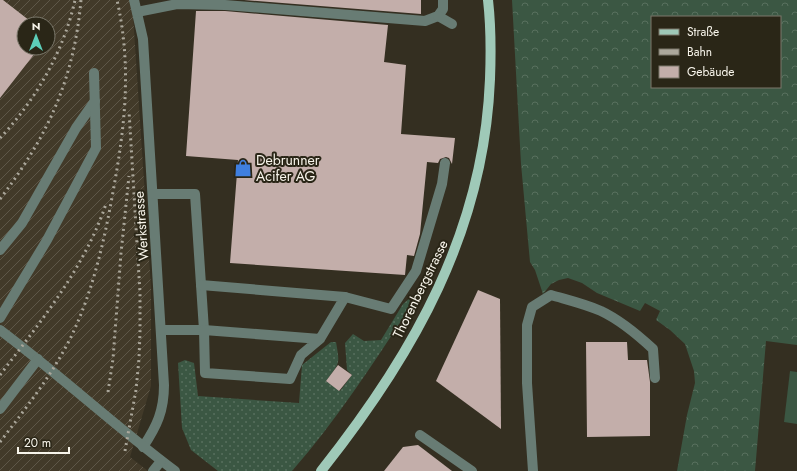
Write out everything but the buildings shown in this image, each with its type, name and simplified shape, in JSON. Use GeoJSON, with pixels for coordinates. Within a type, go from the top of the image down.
{"type":"FeatureCollection","features":[{"type":"Feature","properties":{"kind":"main road","name":"Thorenbergstrasse"},"geometry":{"type":"LineString","coordinates":[[321,471],[382,389],[399,362],[446,274],[459,241],[477,177],[486,126],[491,63],[488,0]]}},
{"type":"Feature","properties":{"kind":"street","name":"Werkstrasse"},"geometry":{"type":"LineString","coordinates":[[134,0],[143,38],[164,385],[163,403],[158,421],[143,448]]}},
{"type":"Feature","properties":{"kind":"street"},"geometry":{"type":"LineString","coordinates":[[136,12],[164,3],[225,5],[425,22],[438,16],[443,10],[443,0]]}},
{"type":"Feature","properties":{"kind":"street"},"geometry":{"type":"LineString","coordinates":[[438,16],[452,24]]}},
{"type":"Feature","properties":{"kind":"street"},"geometry":{"type":"LineString","coordinates":[[0,318],[47,240],[96,148],[94,74]]}},
{"type":"Feature","properties":{"kind":"street"},"geometry":{"type":"LineString","coordinates":[[0,250],[22,223],[76,128],[94,101]]}},
{"type":"Feature","properties":{"kind":"street"},"geometry":{"type":"LineString","coordinates":[[201,285],[345,297],[391,309],[416,271],[442,184],[445,163]]}},
{"type":"Feature","properties":{"kind":"street"},"geometry":{"type":"LineString","coordinates":[[153,194],[195,194],[204,330],[205,373],[290,379],[301,355],[320,339],[345,297]]}},
{"type":"Feature","properties":{"kind":"street"},"geometry":{"type":"LineString","coordinates":[[533,471],[526,355],[527,325],[532,307],[551,296],[573,301],[602,311],[637,334],[653,349],[655,378]]}},
{"type":"Feature","properties":{"kind":"street"},"geometry":{"type":"LineString","coordinates":[[0,330],[143,448],[175,471]]}},
{"type":"Feature","properties":{"kind":"street"},"geometry":{"type":"LineString","coordinates":[[161,330],[204,330],[320,339]]}},
{"type":"Feature","properties":{"kind":"street"},"geometry":{"type":"LineString","coordinates":[[0,409],[38,360]]}},
{"type":"Feature","properties":{"kind":"street"},"geometry":{"type":"LineString","coordinates":[[420,435],[472,471]]}},
{"type":"Feature","properties":{"kind":"street"},"geometry":{"type":"LineString","coordinates":[[153,471],[161,461]]}},
{"type":"Feature","properties":{"kind":"shaded area"},"geometry":{"type":"Polygon","coordinates":[[[0,0],[132,0],[151,287],[151,386],[130,457],[148,471],[0,471],[0,0]]]}},
{"type":"Feature","properties":{"kind":"green space"},"geometry":{"type":"Polygon","coordinates":[[[512,0],[797,0],[797,345],[766,341],[755,471],[677,471],[687,415],[695,383],[694,371],[685,344],[670,330],[656,320],[660,311],[645,303],[640,311],[597,293],[582,283],[568,278],[551,284],[543,294],[535,270],[530,262],[521,164],[512,0]]]}},
{"type":"Feature","properties":{"kind":"green space"},"geometry":{"type":"Polygon","coordinates":[[[410,298],[409,309],[367,372],[339,413],[292,471],[218,471],[191,450],[182,428],[178,363],[185,360],[194,363],[198,396],[299,403],[302,365],[331,342],[336,342],[338,363],[326,381],[340,391],[352,375],[347,370],[345,343],[353,334],[364,341],[381,340],[403,304],[410,298]]]}},
{"type":"Feature","properties":{"kind":"green space"},"geometry":{"type":"Polygon","coordinates":[[[790,371],[797,372],[797,424],[784,422],[790,371]]]}},
{"type":"Feature","properties":{"kind":"railway"},"geometry":{"type":"LineString","coordinates":[[0,138],[13,124],[36,92],[56,56],[64,38],[75,0]]}},
{"type":"Feature","properties":{"kind":"railway"},"geometry":{"type":"LineString","coordinates":[[0,199],[32,152],[56,106],[72,56],[81,0]]}},
{"type":"Feature","properties":{"kind":"railway"},"geometry":{"type":"LineString","coordinates":[[0,442],[38,391],[64,351],[86,302],[97,266],[106,229],[121,144],[125,96],[124,49],[122,25],[117,0]]}},
{"type":"Feature","properties":{"kind":"railway"},"geometry":{"type":"LineString","coordinates":[[125,451],[136,390],[140,332],[140,293],[129,111]]}},
{"type":"Feature","properties":{"kind":"railway"},"geometry":{"type":"LineString","coordinates":[[108,392],[113,359],[121,253],[129,176]]}},
{"type":"Feature","properties":{"kind":"railway"},"geometry":{"type":"LineString","coordinates":[[0,375],[46,314],[74,272],[97,228],[106,204]]}},
{"type":"Feature","properties":{"kind":"place","name":"Debrunner Acifer AG"},"geometry":{"type":"Point","coordinates":[243,168]}}]}
